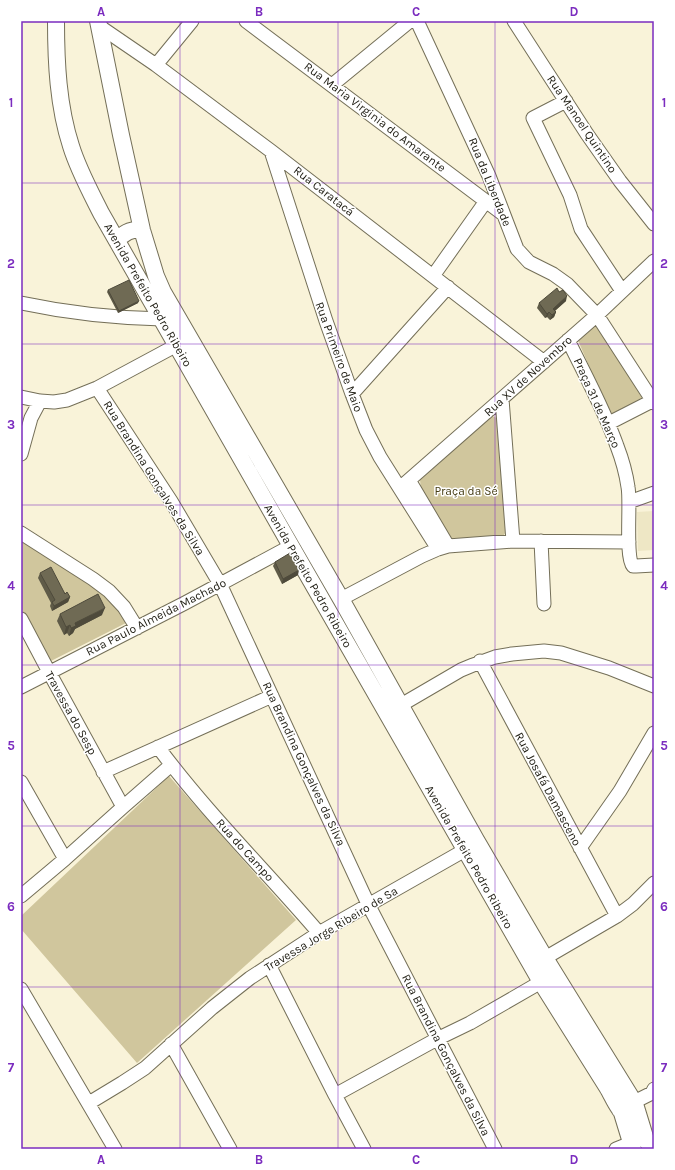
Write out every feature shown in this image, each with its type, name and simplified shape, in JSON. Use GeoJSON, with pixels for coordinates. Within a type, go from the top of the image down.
{"type":"FeatureCollection","features":[{"type":"Feature","properties":{"kind":"main road","name":"Avenida Prefeito Pedro Ribeiro"},"geometry":{"type":"LineString","coordinates":[[56,21],[56,48],[59,88],[65,120],[71,146],[87,184],[117,241],[168,316],[306,538],[341,599],[394,709],[539,962],[541,982],[621,1111],[632,1146]]}},
{"type":"Feature","properties":{"kind":"main road","name":"Avenida Prefeito Pedro Ribeiro"},"geometry":{"type":"LineString","coordinates":[[96,23],[142,230],[156,276],[163,292],[168,316],[177,345],[326,608],[394,709]]}},
{"type":"Feature","properties":{"kind":"main road"},"geometry":{"type":"LineString","coordinates":[[117,241],[131,230],[142,230]]}},
{"type":"Feature","properties":{"kind":"main road"},"geometry":{"type":"LineString","coordinates":[[291,546],[306,538]]}},
{"type":"Feature","properties":{"kind":"main road"},"geometry":{"type":"LineString","coordinates":[[326,608],[341,599]]}},
{"type":"Feature","properties":{"kind":"main road","name":"Avenida Prefeito Pedro Ribeiro"},"geometry":{"type":"LineString","coordinates":[[539,962],[555,973],[635,1103],[646,1140],[652,1149]]}},
{"type":"Feature","properties":{"kind":"main road"},"geometry":{"type":"LineString","coordinates":[[541,982],[555,973]]}},
{"type":"Feature","properties":{"kind":"main road"},"geometry":{"type":"LineString","coordinates":[[621,1111],[622,1103],[626,1100],[631,1100],[635,1103]]}},
{"type":"Feature","properties":{"kind":"street"},"geometry":{"type":"LineString","coordinates":[[156,65],[192,21]]}},
{"type":"Feature","properties":{"kind":"street","name":"Rua Maria Virginia do Amarante"},"geometry":{"type":"LineString","coordinates":[[246,21],[503,214]]}},
{"type":"Feature","properties":{"kind":"street"},"geometry":{"type":"LineString","coordinates":[[332,85],[410,21]]}},
{"type":"Feature","properties":{"kind":"street","name":"Rua da Liberdade"},"geometry":{"type":"LineString","coordinates":[[417,21],[489,176],[517,249],[529,262],[553,274],[567,284],[597,315],[653,402]]}},
{"type":"Feature","properties":{"kind":"street","name":"Rua Manoel Quintino"},"geometry":{"type":"LineString","coordinates":[[514,21],[587,134],[620,181],[654,224]]}},
{"type":"Feature","properties":{"kind":"street","name":"Rua Caratacá"},"geometry":{"type":"LineString","coordinates":[[96,23],[156,65],[271,150],[544,362]]}},
{"type":"Feature","properties":{"kind":"street"},"geometry":{"type":"LineString","coordinates":[[566,101],[533,118],[570,195],[581,229],[622,290]]}},
{"type":"Feature","properties":{"kind":"street","name":"Rua Primeiro de Maio"},"geometry":{"type":"LineString","coordinates":[[271,150],[326,321],[366,430],[380,457],[404,484],[443,548]]}},
{"type":"Feature","properties":{"kind":"street"},"geometry":{"type":"LineString","coordinates":[[433,276],[486,201]]}},
{"type":"Feature","properties":{"kind":"street","name":"Rua XV de Novembro"},"geometry":{"type":"LineString","coordinates":[[404,484],[597,315],[654,261]]}},
{"type":"Feature","properties":{"kind":"street"},"geometry":{"type":"LineString","coordinates":[[352,394],[448,287]]}},
{"type":"Feature","properties":{"kind":"street"},"geometry":{"type":"LineString","coordinates":[[21,303],[100,316],[168,316]]}},
{"type":"Feature","properties":{"kind":"street","name":"Praça 31 de Março"},"geometry":{"type":"LineString","coordinates":[[568,340],[609,423],[625,469],[629,502],[630,562],[636,566],[654,564]]}},
{"type":"Feature","properties":{"kind":"street"},"geometry":{"type":"LineString","coordinates":[[21,397],[40,402],[67,400],[97,388],[177,345]]}},
{"type":"Feature","properties":{"kind":"street","name":"Rua Brandina Gonçalves da Silva"},"geometry":{"type":"LineString","coordinates":[[97,388],[171,501],[220,584],[369,906],[495,1149]]}},
{"type":"Feature","properties":{"kind":"street"},"geometry":{"type":"LineString","coordinates":[[502,399],[513,541]]}},
{"type":"Feature","properties":{"kind":"street"},"geometry":{"type":"LineString","coordinates":[[21,454],[31,418],[40,402]]}},
{"type":"Feature","properties":{"kind":"street"},"geometry":{"type":"LineString","coordinates":[[609,423],[653,402]]}},
{"type":"Feature","properties":{"kind":"street"},"geometry":{"type":"LineString","coordinates":[[629,502],[654,493]]}},
{"type":"Feature","properties":{"kind":"street"},"geometry":{"type":"LineString","coordinates":[[21,533],[93,579],[109,591],[124,607],[137,628]]}},
{"type":"Feature","properties":{"kind":"street"},"geometry":{"type":"LineString","coordinates":[[341,599],[443,548],[513,541],[629,542]]}},
{"type":"Feature","properties":{"kind":"street"},"geometry":{"type":"LineString","coordinates":[[541,541],[544,604]]}},
{"type":"Feature","properties":{"kind":"street","name":"Rua Paulo Almeida Machado"},"geometry":{"type":"LineString","coordinates":[[21,686],[137,628],[291,546]]}},
{"type":"Feature","properties":{"kind":"street","name":"Travessa do Sesp"},"geometry":{"type":"LineString","coordinates":[[21,619],[123,807]]}},
{"type":"Feature","properties":{"kind":"street"},"geometry":{"type":"LineString","coordinates":[[394,709],[461,670],[480,662],[512,654],[544,651],[561,652],[609,668],[654,686]]}},
{"type":"Feature","properties":{"kind":"street","name":"Rua Josafá Damasceno"},"geometry":{"type":"LineString","coordinates":[[480,662],[617,916]]}},
{"type":"Feature","properties":{"kind":"street"},"geometry":{"type":"LineString","coordinates":[[104,772],[272,696]]}},
{"type":"Feature","properties":{"kind":"street"},"geometry":{"type":"LineString","coordinates":[[580,848],[620,791],[654,733]]}},
{"type":"Feature","properties":{"kind":"street","name":"Rua do Campo"},"geometry":{"type":"LineString","coordinates":[[158,747],[204,804],[319,933]]}},
{"type":"Feature","properties":{"kind":"street"},"geometry":{"type":"LineString","coordinates":[[21,896],[171,765]]}},
{"type":"Feature","properties":{"kind":"street"},"geometry":{"type":"LineString","coordinates":[[21,782],[65,859]]}},
{"type":"Feature","properties":{"kind":"street","name":"Travessa Jorge Ribeiro de Sa"},"geometry":{"type":"LineString","coordinates":[[88,1103],[144,1068],[212,1008],[269,965],[319,933],[369,906],[472,846]]}},
{"type":"Feature","properties":{"kind":"street"},"geometry":{"type":"LineString","coordinates":[[539,962],[617,916],[633,904],[654,883]]}},
{"type":"Feature","properties":{"kind":"street"},"geometry":{"type":"LineString","coordinates":[[269,965],[335,1096],[364,1149]]}},
{"type":"Feature","properties":{"kind":"street"},"geometry":{"type":"LineString","coordinates":[[335,1096],[541,982]]}},
{"type":"Feature","properties":{"kind":"street"},"geometry":{"type":"LineString","coordinates":[[21,989],[115,1149]]}},
{"type":"Feature","properties":{"kind":"street"},"geometry":{"type":"LineString","coordinates":[[171,1044],[230,1149]]}},
{"type":"Feature","properties":{"kind":"street"},"geometry":{"type":"LineString","coordinates":[[635,1103],[652,1093],[654,1089]]}},
{"type":"Feature","properties":{"kind":"street"},"geometry":{"type":"LineString","coordinates":[[616,1149],[632,1146]]}},
{"type":"Feature","properties":{"kind":"shaded area"},"geometry":{"type":"Polygon","coordinates":[[[654,511],[654,550],[638,551],[637,512],[654,511]]]}},
{"type":"Feature","properties":{"kind":"green space"},"geometry":{"type":"Polygon","coordinates":[[[598,324],[642,398],[610,415],[577,338],[598,324]]]}},
{"type":"Feature","properties":{"kind":"green space","name":"Praça da Sé"},"geometry":{"type":"Polygon","coordinates":[[[491,416],[498,420],[509,528],[503,536],[451,539],[421,490],[420,480],[491,416]]]}},
{"type":"Feature","properties":{"kind":"green space"},"geometry":{"type":"Polygon","coordinates":[[[21,539],[110,598],[126,623],[49,662],[21,607],[21,539]]]}},
{"type":"Feature","properties":{"kind":"green space"},"geometry":{"type":"Polygon","coordinates":[[[169,776],[296,920],[137,1063],[21,929],[21,916],[169,776]]]}},
{"type":"Feature","properties":{"kind":"building"},"geometry":{"type":"Polygon","coordinates":[[[129,280],[139,301],[119,311],[108,290],[129,280]]]}},
{"type":"Feature","properties":{"kind":"building"},"geometry":{"type":"Polygon","coordinates":[[[557,288],[559,292],[563,290],[567,296],[553,309],[556,312],[552,315],[549,312],[547,314],[539,303],[557,288]]]}},
{"type":"Feature","properties":{"kind":"building"},"geometry":{"type":"Polygon","coordinates":[[[290,553],[299,570],[283,579],[275,562],[290,553]]]}},
{"type":"Feature","properties":{"kind":"building"},"geometry":{"type":"Polygon","coordinates":[[[51,567],[65,594],[67,592],[70,597],[54,606],[52,602],[55,600],[40,573],[51,567]]]}},
{"type":"Feature","properties":{"kind":"building"},"geometry":{"type":"Polygon","coordinates":[[[98,594],[105,608],[75,623],[76,626],[71,628],[70,625],[66,627],[60,614],[98,594]]]}}]}
